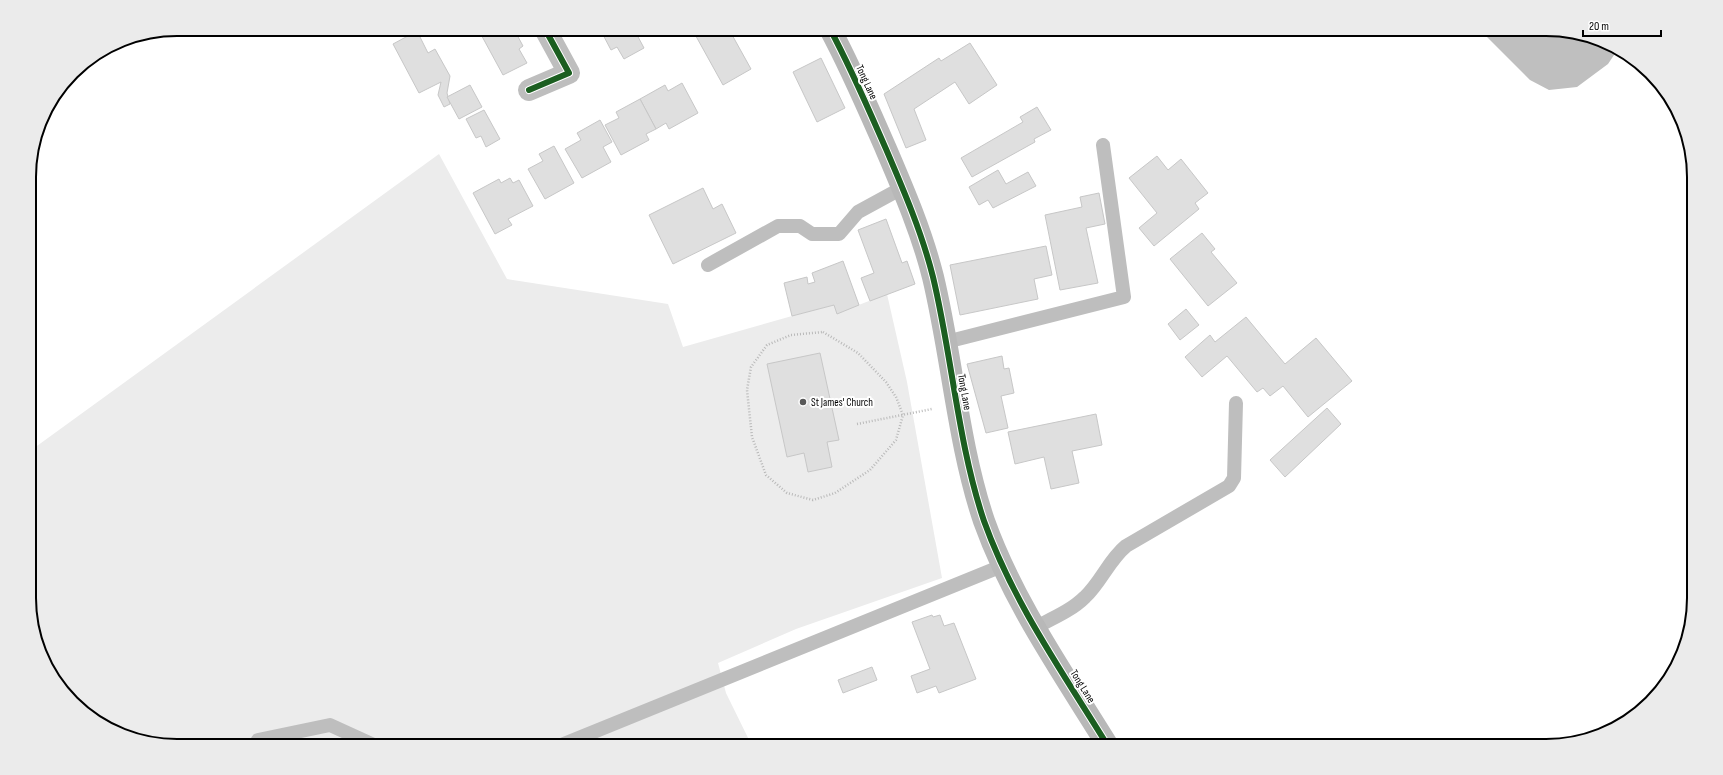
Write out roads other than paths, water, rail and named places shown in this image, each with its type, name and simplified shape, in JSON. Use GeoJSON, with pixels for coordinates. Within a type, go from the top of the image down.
{"type":"FeatureCollection","features":[{"type":"Feature","properties":{"kind":"street"},"geometry":{"type":"LineString","coordinates":[[529,90],[569,72],[549,36]]}},
{"type":"Feature","properties":{"kind":"street","name":"Tong Lane"},"geometry":{"type":"LineString","coordinates":[[833,36],[858,86],[902,188],[924,244],[933,276],[957,404],[974,484],[984,521],[1002,566],[1034,628],[1104,739]]}},
{"type":"Feature","properties":{"kind":"lane"},"geometry":{"type":"LineString","coordinates":[[946,342],[1124,298],[1103,145]]}},
{"type":"Feature","properties":{"kind":"lane"},"geometry":{"type":"LineString","coordinates":[[708,264],[778,226],[800,226],[812,234],[839,234],[858,212],[902,188]]}},
{"type":"Feature","properties":{"kind":"lane"},"geometry":{"type":"LineString","coordinates":[[1034,628],[1070,609],[1085,597],[1116,554],[1126,546],[1229,486],[1234,478],[1236,403]]}},
{"type":"Feature","properties":{"kind":"lane"},"geometry":{"type":"LineString","coordinates":[[576,739],[1002,566]]}},
{"type":"Feature","properties":{"kind":"lane"},"geometry":{"type":"LineString","coordinates":[[263,739],[330,725],[361,739]]}},
{"type":"Feature","properties":{"kind":"place","name":"St James' Church"},"geometry":{"type":"Point","coordinates":[803,402]}}]}
